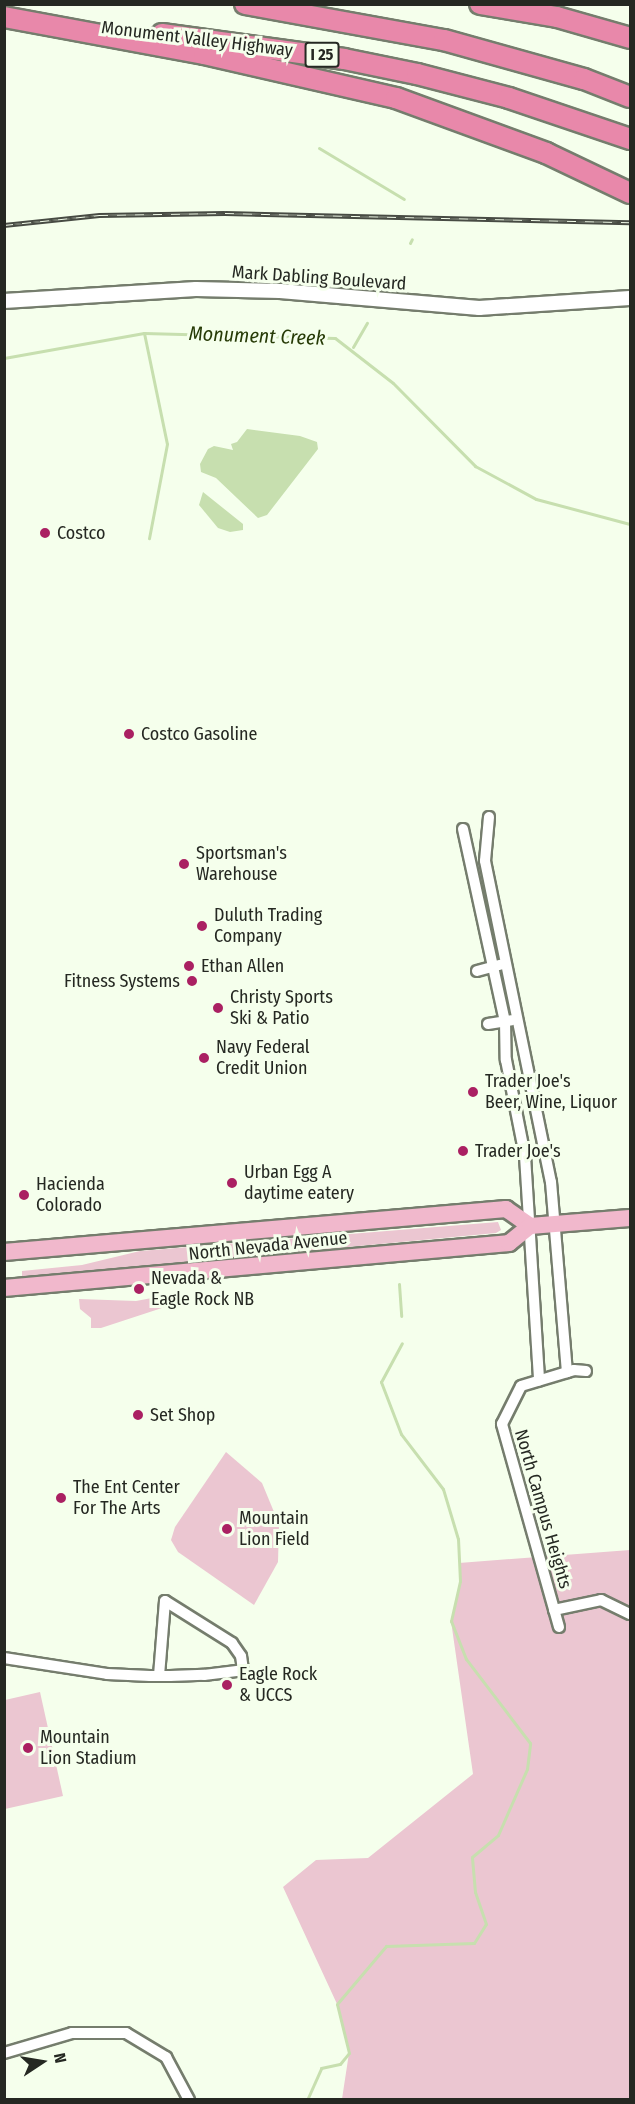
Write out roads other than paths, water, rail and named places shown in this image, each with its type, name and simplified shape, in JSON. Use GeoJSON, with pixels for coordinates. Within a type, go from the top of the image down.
{"type":"FeatureCollection","features":[{"type":"Feature","properties":{"kind":"highway","name":"I 25"},"geometry":{"type":"LineString","coordinates":[[245,4],[444,40],[563,72],[630,97]]}},
{"type":"Feature","properties":{"kind":"highway"},"geometry":{"type":"LineString","coordinates":[[480,4],[557,17],[630,38]]}},
{"type":"Feature","properties":{"kind":"highway"},"geometry":{"type":"LineString","coordinates":[[4,17],[204,54],[396,98],[462,120],[598,176],[630,193]]}},
{"type":"Feature","properties":{"kind":"highway","name":"Monument Valley Highway"},"geometry":{"type":"LineString","coordinates":[[4,17],[246,44],[344,59],[509,98],[630,139]]}},
{"type":"Feature","properties":{"kind":"main road","name":"North Nevada Avenue"},"geometry":{"type":"LineString","coordinates":[[4,1252],[506,1209],[530,1226],[509,1243],[4,1288]]}},
{"type":"Feature","properties":{"kind":"main road"},"geometry":{"type":"LineString","coordinates":[[530,1226],[630,1218]]}},
{"type":"Feature","properties":{"kind":"street","name":"Mark Dabling Boulevard"},"geometry":{"type":"LineString","coordinates":[[4,301],[196,289],[280,291],[479,308],[630,298]]}},
{"type":"Feature","properties":{"kind":"street"},"geometry":{"type":"LineString","coordinates":[[489,817],[485,861],[551,1182],[567,1372]]}},
{"type":"Feature","properties":{"kind":"street"},"geometry":{"type":"LineString","coordinates":[[463,829],[505,1021],[506,1060],[525,1156],[539,1381]]}},
{"type":"Feature","properties":{"kind":"street"},"geometry":{"type":"LineString","coordinates":[[477,971],[507,964]]}},
{"type":"Feature","properties":{"kind":"street"},"geometry":{"type":"LineString","coordinates":[[488,1024],[518,1019]]}},
{"type":"Feature","properties":{"kind":"street","name":"North Campus Heights"},"geometry":{"type":"LineString","coordinates":[[559,1627],[502,1424],[521,1386],[567,1372],[586,1371]]}},
{"type":"Feature","properties":{"kind":"street"},"geometry":{"type":"LineString","coordinates":[[555,1610],[601,1600],[621,1606],[630,1614]]}},
{"type":"Feature","properties":{"kind":"street"},"geometry":{"type":"LineString","coordinates":[[4,1658],[107,1674],[159,1676],[243,1670],[241,1656],[232,1643],[165,1601],[159,1676]]}},
{"type":"Feature","properties":{"kind":"street"},"geometry":{"type":"LineString","coordinates":[[4,2053],[72,2033],[126,2033],[166,2057],[189,2100]]}},
{"type":"Feature","properties":{"kind":"waterway"},"geometry":{"type":"LineString","coordinates":[[319,148],[404,199]]}},
{"type":"Feature","properties":{"kind":"waterway"},"geometry":{"type":"LineString","coordinates":[[410,243],[412,239]]}},
{"type":"Feature","properties":{"kind":"waterway"},"geometry":{"type":"LineString","coordinates":[[353,347],[367,323]]}},
{"type":"Feature","properties":{"kind":"waterway"},"geometry":{"type":"LineString","coordinates":[[144,333],[167,444],[149,538]]}},
{"type":"Feature","properties":{"kind":"waterway","name":"Monument Creek"},"geometry":{"type":"LineString","coordinates":[[4,358],[144,333],[335,338],[393,383],[475,466],[536,499],[630,524]]}},
{"type":"Feature","properties":{"kind":"waterway"},"geometry":{"type":"LineString","coordinates":[[399,1284],[401,1316]]}},
{"type":"Feature","properties":{"kind":"waterway"},"geometry":{"type":"LineString","coordinates":[[307,2100],[321,2068],[340,2064],[349,2053],[337,2004],[386,1946],[474,1943],[486,1924],[475,1892],[472,1857],[498,1835],[527,1769],[530,1743],[466,1659],[451,1621],[460,1581],[458,1539],[443,1489],[401,1434],[381,1382],[402,1343]]}},
{"type":"Feature","properties":{"kind":"railway"},"geometry":{"type":"LineString","coordinates":[[4,225],[99,215],[225,213],[630,222]]}},
{"type":"Feature","properties":{"kind":"place","name":"Costco"},"geometry":{"type":"Point","coordinates":[45,533]}},
{"type":"Feature","properties":{"kind":"place","name":"Costco Gasoline"},"geometry":{"type":"Point","coordinates":[129,734]}},
{"type":"Feature","properties":{"kind":"place","name":"Sportsman's Warehouse"},"geometry":{"type":"Point","coordinates":[184,864]}},
{"type":"Feature","properties":{"kind":"place","name":"Duluth Trading Company"},"geometry":{"type":"Point","coordinates":[202,926]}},
{"type":"Feature","properties":{"kind":"place","name":"Ethan Allen"},"geometry":{"type":"Point","coordinates":[189,966]}},
{"type":"Feature","properties":{"kind":"place","name":"Fitness Systems"},"geometry":{"type":"Point","coordinates":[192,981]}},
{"type":"Feature","properties":{"kind":"place","name":"Christy Sports Ski & Patio"},"geometry":{"type":"Point","coordinates":[218,1008]}},
{"type":"Feature","properties":{"kind":"place","name":"Navy Federal Credit Union"},"geometry":{"type":"Point","coordinates":[204,1058]}},
{"type":"Feature","properties":{"kind":"place","name":"Trader Joe's Beer, Wine, Liquor"},"geometry":{"type":"Point","coordinates":[473,1092]}},
{"type":"Feature","properties":{"kind":"place","name":"Trader Joe's"},"geometry":{"type":"Point","coordinates":[463,1151]}},
{"type":"Feature","properties":{"kind":"place","name":"Urban Egg A daytime eatery"},"geometry":{"type":"Point","coordinates":[232,1183]}},
{"type":"Feature","properties":{"kind":"place","name":"Hacienda Colorado"},"geometry":{"type":"Point","coordinates":[24,1195]}},
{"type":"Feature","properties":{"kind":"place","name":"Nevada & Eagle Rock NB"},"geometry":{"type":"Point","coordinates":[139,1289]}},
{"type":"Feature","properties":{"kind":"place","name":"Set Shop"},"geometry":{"type":"Point","coordinates":[138,1415]}},
{"type":"Feature","properties":{"kind":"place","name":"The Ent Center For The Arts"},"geometry":{"type":"Point","coordinates":[61,1498]}},
{"type":"Feature","properties":{"kind":"place","name":"Mountain Lion Field"},"geometry":{"type":"Point","coordinates":[227,1529]}},
{"type":"Feature","properties":{"kind":"place","name":"Eagle Rock & UCCS"},"geometry":{"type":"Point","coordinates":[227,1685]}},
{"type":"Feature","properties":{"kind":"place","name":"Mountain Lion Stadium"},"geometry":{"type":"Point","coordinates":[28,1748]}}]}
